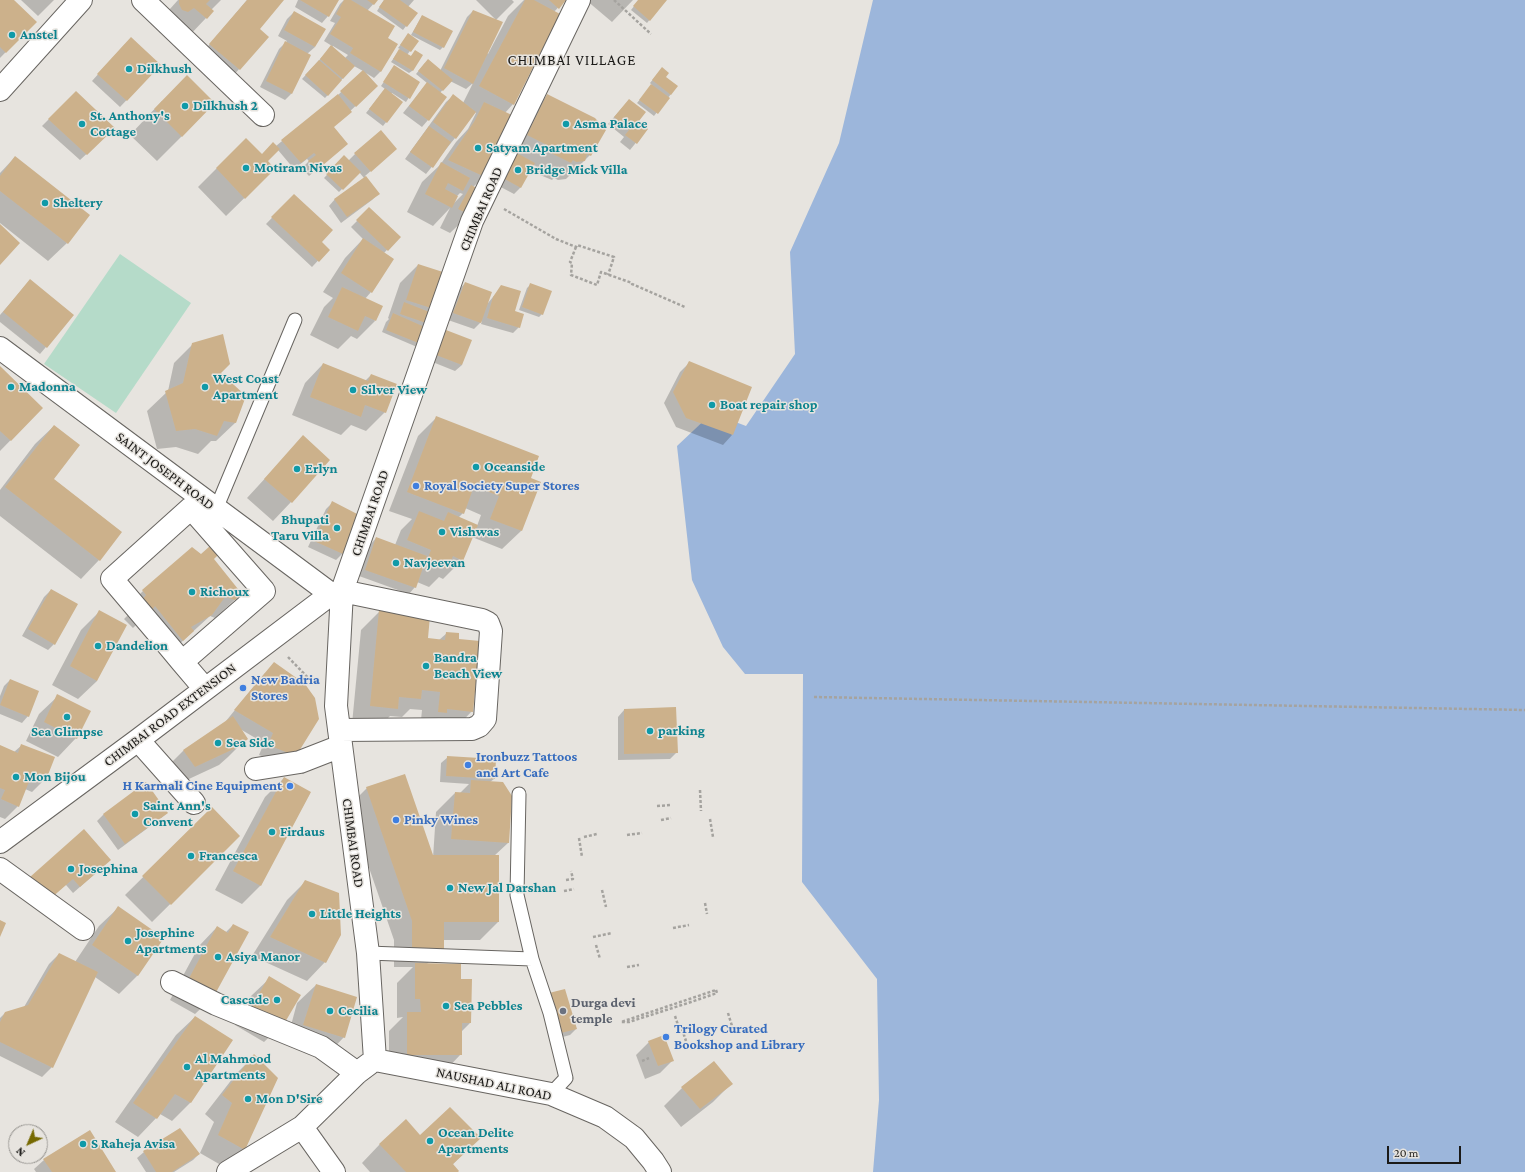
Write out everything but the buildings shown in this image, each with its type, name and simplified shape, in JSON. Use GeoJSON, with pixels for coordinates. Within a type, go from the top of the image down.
{"type":"FeatureCollection","features":[{"type":"Feature","properties":{"kind":"street"},"geometry":{"type":"LineString","coordinates":[[0,90],[81,0]]}},
{"type":"Feature","properties":{"kind":"street"},"geometry":{"type":"LineString","coordinates":[[144,0],[263,115]]}},
{"type":"Feature","properties":{"kind":"street","name":"CHIMBAI ROAD"},"geometry":{"type":"LineString","coordinates":[[375,1060],[368,953],[336,706],[336,592],[472,222],[579,0]]}},
{"type":"Feature","properties":{"kind":"street","name":"SAINT JOSEPH ROAD"},"geometry":{"type":"LineString","coordinates":[[0,348],[203,505],[336,592]]}},
{"type":"Feature","properties":{"kind":"street"},"geometry":{"type":"LineString","coordinates":[[182,662],[264,591],[203,505],[112,579],[182,662],[205,689]]}},
{"type":"Feature","properties":{"kind":"street"},"geometry":{"type":"LineString","coordinates":[[256,769],[300,762],[340,738],[472,729],[479,726],[485,719],[491,631],[488,623],[482,620],[336,592]]}},
{"type":"Feature","properties":{"kind":"street","name":"CHIMBAI ROAD EXTENSION"},"geometry":{"type":"LineString","coordinates":[[0,842],[336,592]]}},
{"type":"Feature","properties":{"kind":"street"},"geometry":{"type":"LineString","coordinates":[[138,740],[194,803]]}},
{"type":"Feature","properties":{"kind":"street"},"geometry":{"type":"LineString","coordinates":[[0,869],[82,929]]}},
{"type":"Feature","properties":{"kind":"street"},"geometry":{"type":"LineString","coordinates":[[172,982],[216,1004],[321,1047],[357,1073]]}},
{"type":"Feature","properties":{"kind":"street"},"geometry":{"type":"LineString","coordinates":[[228,1172],[302,1127],[357,1073],[375,1060]]}},
{"type":"Feature","properties":{"kind":"street","name":"NAUSHAD ALI ROAD"},"geometry":{"type":"LineString","coordinates":[[375,1060],[551,1094],[605,1117],[634,1138],[660,1172]]}},
{"type":"Feature","properties":{"kind":"street"},"geometry":{"type":"LineString","coordinates":[[302,1127],[334,1172]]}},
{"type":"Feature","properties":{"kind":"lane"},"geometry":{"type":"LineString","coordinates":[[203,505],[295,320]]}},
{"type":"Feature","properties":{"kind":"lane"},"geometry":{"type":"LineString","coordinates":[[519,794],[517,895],[532,959],[550,1013],[566,1078],[551,1094]]}},
{"type":"Feature","properties":{"kind":"lane"},"geometry":{"type":"LineString","coordinates":[[368,953],[532,959]]}},
{"type":"Feature","properties":{"kind":"path"},"geometry":{"type":"LineString","coordinates":[[614,0],[651,34]]}},
{"type":"Feature","properties":{"kind":"path"},"geometry":{"type":"LineString","coordinates":[[483,199],[510,212],[528,224],[556,239],[576,247]]}},
{"type":"Feature","properties":{"kind":"path"},"geometry":{"type":"LineString","coordinates":[[608,275],[614,257],[577,244],[570,262],[572,263],[571,275],[597,285],[601,272],[608,275],[632,283],[685,307]]}},
{"type":"Feature","properties":{"kind":"path"},"geometry":{"type":"LineString","coordinates":[[271,639],[336,706]]}},
{"type":"Feature","properties":{"kind":"path"},"geometry":{"type":"LineString","coordinates":[[814,696],[1525,710]]}},
{"type":"Feature","properties":{"kind":"path"},"geometry":{"type":"LineString","coordinates":[[700,790],[701,811]]}},
{"type":"Feature","properties":{"kind":"path"},"geometry":{"type":"LineString","coordinates":[[657,806],[671,805]]}},
{"type":"Feature","properties":{"kind":"path"},"geometry":{"type":"LineString","coordinates":[[661,820],[671,818]]}},
{"type":"Feature","properties":{"kind":"path"},"geometry":{"type":"LineString","coordinates":[[710,819],[713,837]]}},
{"type":"Feature","properties":{"kind":"path"},"geometry":{"type":"LineString","coordinates":[[627,835],[642,833]]}},
{"type":"Feature","properties":{"kind":"path"},"geometry":{"type":"LineString","coordinates":[[584,837],[597,834]]}},
{"type":"Feature","properties":{"kind":"path"},"geometry":{"type":"LineString","coordinates":[[579,838],[582,857]]}},
{"type":"Feature","properties":{"kind":"path"},"geometry":{"type":"LineString","coordinates":[[566,880],[573,879],[571,870]]}},
{"type":"Feature","properties":{"kind":"path"},"geometry":{"type":"LineString","coordinates":[[564,891],[574,889]]}},
{"type":"Feature","properties":{"kind":"path"},"geometry":{"type":"LineString","coordinates":[[602,890],[606,907]]}},
{"type":"Feature","properties":{"kind":"path"},"geometry":{"type":"LineString","coordinates":[[705,903],[707,914]]}},
{"type":"Feature","properties":{"kind":"path"},"geometry":{"type":"LineString","coordinates":[[673,928],[689,925]]}},
{"type":"Feature","properties":{"kind":"path"},"geometry":{"type":"LineString","coordinates":[[593,937],[612,934]]}},
{"type":"Feature","properties":{"kind":"path"},"geometry":{"type":"LineString","coordinates":[[596,945],[600,959]]}},
{"type":"Feature","properties":{"kind":"path"},"geometry":{"type":"LineString","coordinates":[[627,967],[639,965]]}},
{"type":"Feature","properties":{"kind":"path"},"geometry":{"type":"LineString","coordinates":[[716,990],[717,992],[636,1020],[621,1022],[716,990]]}},
{"type":"Feature","properties":{"kind":"path"},"geometry":{"type":"LineString","coordinates":[[728,1013],[732,1026]]}},
{"type":"Feature","properties":{"kind":"path"},"geometry":{"type":"LineString","coordinates":[[675,1016],[678,1025]]}},
{"type":"Feature","properties":{"kind":"path"},"geometry":{"type":"LineString","coordinates":[[682,1029],[686,1041]]}},
{"type":"Feature","properties":{"kind":"path"},"geometry":{"type":"LineString","coordinates":[[642,1061],[650,1058]]}},
{"type":"Feature","properties":{"kind":"green space"},"geometry":{"type":"Polygon","coordinates":[[[120,254],[191,303],[116,413],[44,364],[120,254]]]}},
{"type":"Feature","properties":{"kind":"water"},"geometry":{"type":"Polygon","coordinates":[[[873,0],[1525,0],[1525,1172],[873,1172],[879,1100],[877,979],[802,882],[803,674],[745,674],[723,647],[692,580],[677,446],[712,413],[746,426],[795,354],[790,252],[839,143],[873,0]]]}},
{"type":"Feature","properties":{"kind":"place","name":"Anstel"},"geometry":{"type":"Point","coordinates":[12,35]}},
{"type":"Feature","properties":{"kind":"place","name":"Dilkhush"},"geometry":{"type":"Point","coordinates":[129,69]}},
{"type":"Feature","properties":{"kind":"place","name":"Dilkhush 2"},"geometry":{"type":"Point","coordinates":[185,106]}},
{"type":"Feature","properties":{"kind":"place","name":"St. Anthony's Cottage"},"geometry":{"type":"Point","coordinates":[82,124]}},
{"type":"Feature","properties":{"kind":"place","name":"Asma Palace"},"geometry":{"type":"Point","coordinates":[566,124]}},
{"type":"Feature","properties":{"kind":"place","name":"Satyam Apartment"},"geometry":{"type":"Point","coordinates":[478,148]}},
{"type":"Feature","properties":{"kind":"place","name":"Motiram Nivas"},"geometry":{"type":"Point","coordinates":[246,168]}},
{"type":"Feature","properties":{"kind":"place","name":"Bridge Mick Villa"},"geometry":{"type":"Point","coordinates":[518,170]}},
{"type":"Feature","properties":{"kind":"place","name":"Sheltery"},"geometry":{"type":"Point","coordinates":[45,203]}},
{"type":"Feature","properties":{"kind":"place","name":"Madonna"},"geometry":{"type":"Point","coordinates":[11,387]}},
{"type":"Feature","properties":{"kind":"place","name":"West Coast Apartment"},"geometry":{"type":"Point","coordinates":[205,387]}},
{"type":"Feature","properties":{"kind":"place","name":"Silver View"},"geometry":{"type":"Point","coordinates":[353,390]}},
{"type":"Feature","properties":{"kind":"place","name":"Boat repair shop"},"geometry":{"type":"Point","coordinates":[712,405]}},
{"type":"Feature","properties":{"kind":"place","name":"Oceanside"},"geometry":{"type":"Point","coordinates":[476,467]}},
{"type":"Feature","properties":{"kind":"place","name":"Erlyn"},"geometry":{"type":"Point","coordinates":[297,469]}},
{"type":"Feature","properties":{"kind":"place","name":"Royal Society Super Stores"},"geometry":{"type":"Point","coordinates":[416,486]}},
{"type":"Feature","properties":{"kind":"place","name":"Bhupati Taru Villa"},"geometry":{"type":"Point","coordinates":[337,528]}},
{"type":"Feature","properties":{"kind":"place","name":"Vishwas"},"geometry":{"type":"Point","coordinates":[442,532]}},
{"type":"Feature","properties":{"kind":"place","name":"Navjeevan"},"geometry":{"type":"Point","coordinates":[396,563]}},
{"type":"Feature","properties":{"kind":"place","name":"Richoux"},"geometry":{"type":"Point","coordinates":[192,592]}},
{"type":"Feature","properties":{"kind":"place","name":"Dandelion"},"geometry":{"type":"Point","coordinates":[98,646]}},
{"type":"Feature","properties":{"kind":"place","name":"Bandra Beach View"},"geometry":{"type":"Point","coordinates":[426,666]}},
{"type":"Feature","properties":{"kind":"place","name":"New Badria Stores"},"geometry":{"type":"Point","coordinates":[243,688]}},
{"type":"Feature","properties":{"kind":"place","name":"Sea Glimpse"},"geometry":{"type":"Point","coordinates":[67,717]}},
{"type":"Feature","properties":{"kind":"place","name":"parking"},"geometry":{"type":"Point","coordinates":[650,731]}},
{"type":"Feature","properties":{"kind":"place","name":"Sea Side"},"geometry":{"type":"Point","coordinates":[218,743]}},
{"type":"Feature","properties":{"kind":"place","name":"Ironbuzz Tattoos and Art Cafe"},"geometry":{"type":"Point","coordinates":[468,765]}},
{"type":"Feature","properties":{"kind":"place","name":"Mon Bijou"},"geometry":{"type":"Point","coordinates":[16,777]}},
{"type":"Feature","properties":{"kind":"place","name":"H Karmali Cine Equipment"},"geometry":{"type":"Point","coordinates":[290,786]}},
{"type":"Feature","properties":{"kind":"place","name":"Saint Ann's Convent"},"geometry":{"type":"Point","coordinates":[135,814]}},
{"type":"Feature","properties":{"kind":"place","name":"Pinky Wines"},"geometry":{"type":"Point","coordinates":[396,820]}},
{"type":"Feature","properties":{"kind":"place","name":"Firdaus"},"geometry":{"type":"Point","coordinates":[272,832]}},
{"type":"Feature","properties":{"kind":"place","name":"Francesca"},"geometry":{"type":"Point","coordinates":[191,856]}},
{"type":"Feature","properties":{"kind":"place","name":"Josephina"},"geometry":{"type":"Point","coordinates":[71,869]}},
{"type":"Feature","properties":{"kind":"place","name":"New Jal Darshan"},"geometry":{"type":"Point","coordinates":[450,888]}},
{"type":"Feature","properties":{"kind":"place","name":"Little Heights"},"geometry":{"type":"Point","coordinates":[312,914]}},
{"type":"Feature","properties":{"kind":"place","name":"Josephine Apartments"},"geometry":{"type":"Point","coordinates":[128,941]}},
{"type":"Feature","properties":{"kind":"place","name":"Asiya Manor"},"geometry":{"type":"Point","coordinates":[218,957]}},
{"type":"Feature","properties":{"kind":"place","name":"Cascade"},"geometry":{"type":"Point","coordinates":[277,1000]}},
{"type":"Feature","properties":{"kind":"place","name":"Sea Pebbles"},"geometry":{"type":"Point","coordinates":[446,1006]}},
{"type":"Feature","properties":{"kind":"place","name":"Cecilia"},"geometry":{"type":"Point","coordinates":[330,1011]}},
{"type":"Feature","properties":{"kind":"place","name":"Durga devi temple"},"geometry":{"type":"Point","coordinates":[563,1011]}},
{"type":"Feature","properties":{"kind":"place","name":"Trilogy Curated Bookshop and Library"},"geometry":{"type":"Point","coordinates":[666,1037]}},
{"type":"Feature","properties":{"kind":"place","name":"Al Mahmood Apartments"},"geometry":{"type":"Point","coordinates":[187,1067]}},
{"type":"Feature","properties":{"kind":"place","name":"Mon D'Sire"},"geometry":{"type":"Point","coordinates":[248,1099]}},
{"type":"Feature","properties":{"kind":"place","name":"Ocean Delite Apartments"},"geometry":{"type":"Point","coordinates":[430,1141]}},
{"type":"Feature","properties":{"kind":"place","name":"S Raheja Avisa"},"geometry":{"type":"Point","coordinates":[83,1144]}},
{"type":"Feature","properties":{"kind":"district","name":"CHIMBAI VILLAGE"},"geometry":{"type":"Point","coordinates":[572,60]}}]}
